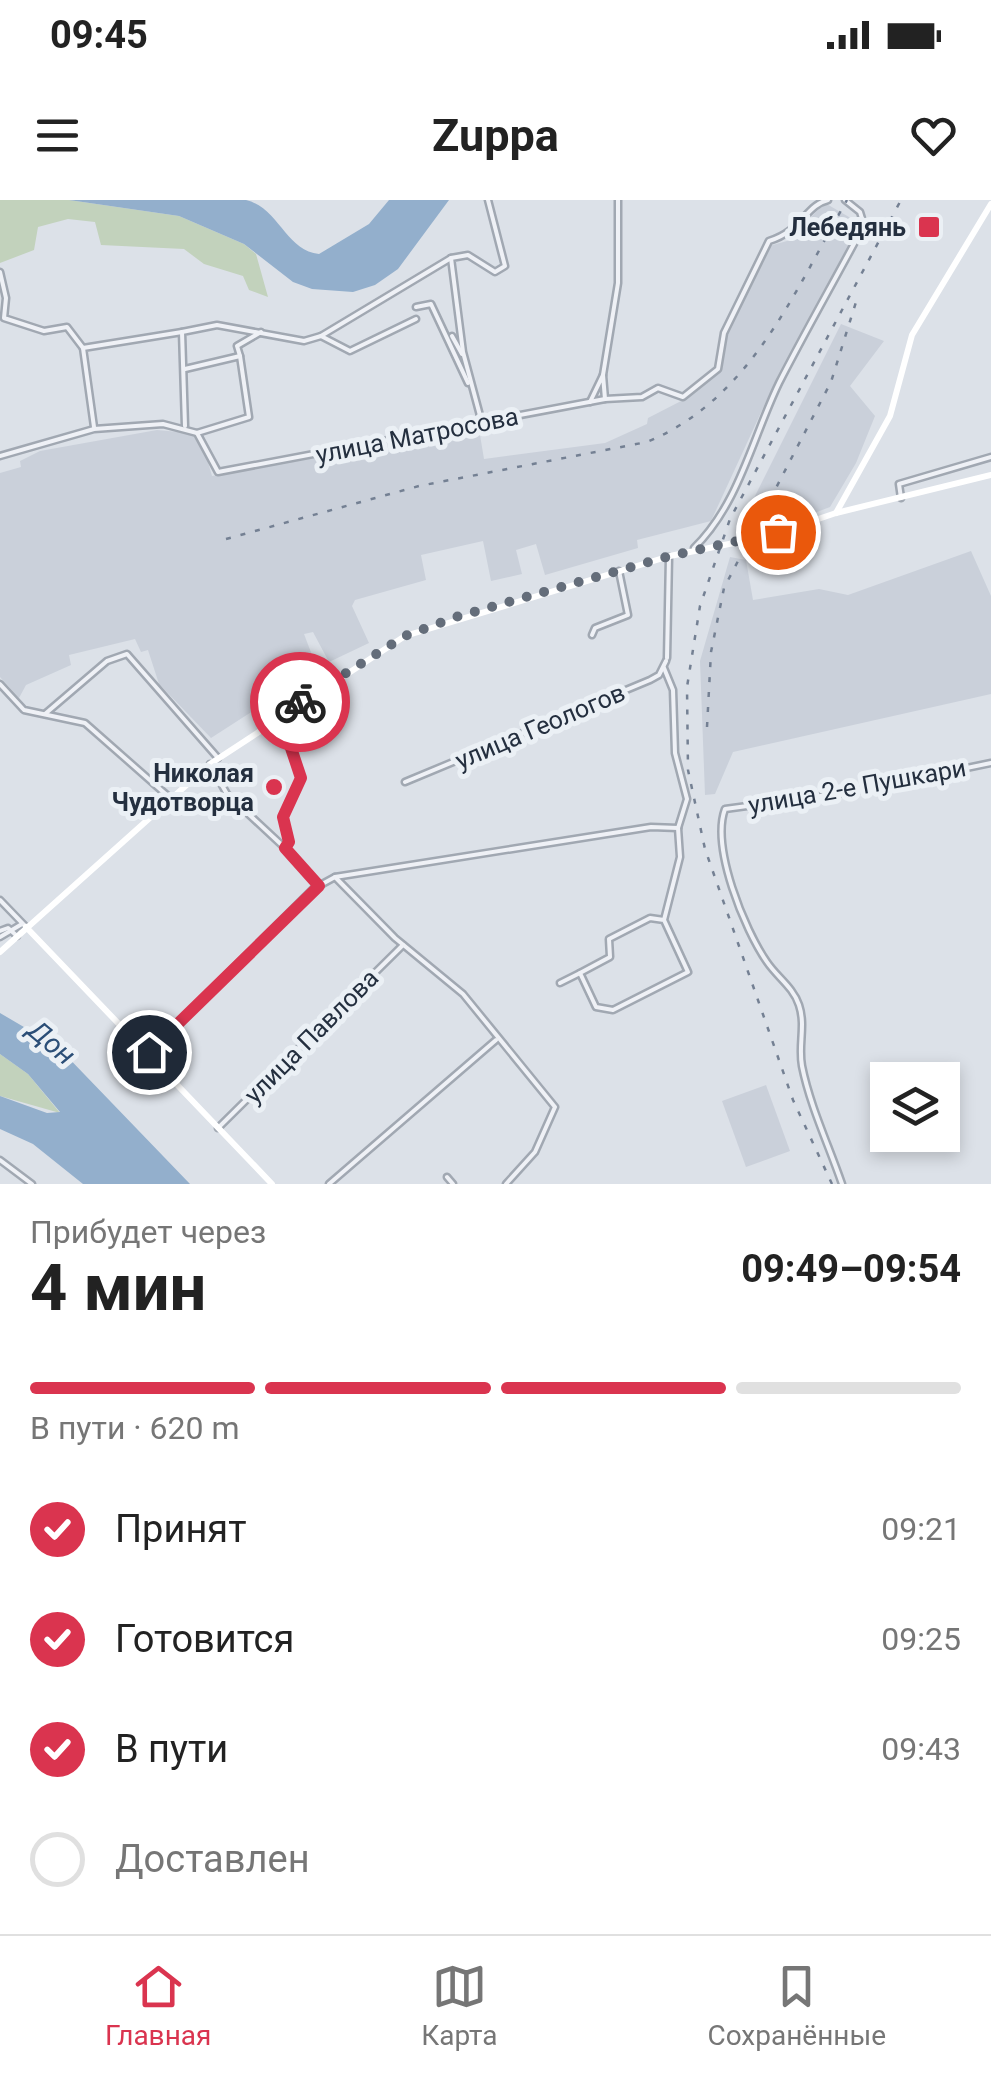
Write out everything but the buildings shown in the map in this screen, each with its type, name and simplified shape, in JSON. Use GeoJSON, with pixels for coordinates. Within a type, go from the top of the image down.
{"type":"FeatureCollection","features":[{"type":"Feature","properties":{"kind":"main road"},"geometry":{"type":"LineString","coordinates":[[836,513],[890,416],[912,335],[991,204]]}},
{"type":"Feature","properties":{"kind":"main road"},"geometry":{"type":"LineString","coordinates":[[0,952],[14,933],[210,764],[405,636],[668,556],[719,547],[991,475]]}},
{"type":"Feature","properties":{"kind":"main road"},"geometry":{"type":"LineString","coordinates":[[852,486],[856,501],[866,506]]}},
{"type":"Feature","properties":{"kind":"main road"},"geometry":{"type":"LineString","coordinates":[[24,925],[272,1184]]}},
{"type":"Feature","properties":{"kind":"street"},"geometry":{"type":"LineString","coordinates":[[83,348],[217,324],[304,341],[321,336],[451,258],[468,256],[496,272],[505,266],[488,200]]}},
{"type":"Feature","properties":{"kind":"street"},"geometry":{"type":"LineString","coordinates":[[605,400],[603,374],[618,284],[618,200]]}},
{"type":"Feature","properties":{"kind":"street","name":"улица Матросова"},"geometry":{"type":"LineString","coordinates":[[197,433],[218,472],[605,400],[642,397],[658,388],[683,397],[718,368],[724,333],[769,241],[791,234],[819,202],[828,200]]}},
{"type":"Feature","properties":{"kind":"street"},"geometry":{"type":"LineString","coordinates":[[692,550],[714,529],[728,505],[778,386],[864,225],[860,212],[845,200]]}},
{"type":"Feature","properties":{"kind":"street"},"geometry":{"type":"LineString","coordinates":[[451,258],[464,357],[482,424]]}},
{"type":"Feature","properties":{"kind":"street"},"geometry":{"type":"LineString","coordinates":[[0,272],[6,298],[4,318],[44,331],[66,328],[83,348],[94,429]]}},
{"type":"Feature","properties":{"kind":"street"},"geometry":{"type":"LineString","coordinates":[[416,307],[431,304],[464,357]]}},
{"type":"Feature","properties":{"kind":"street"},"geometry":{"type":"LineString","coordinates":[[321,336],[350,351],[416,320]]}},
{"type":"Feature","properties":{"kind":"street"},"geometry":{"type":"LineString","coordinates":[[182,332],[185,426]]}},
{"type":"Feature","properties":{"kind":"street"},"geometry":{"type":"LineString","coordinates":[[0,456],[94,429],[163,424],[185,426],[197,433],[250,417],[237,346],[261,332]]}},
{"type":"Feature","properties":{"kind":"street"},"geometry":{"type":"LineString","coordinates":[[448,334],[453,358],[470,385]]}},
{"type":"Feature","properties":{"kind":"street"},"geometry":{"type":"LineString","coordinates":[[185,369],[240,356]]}},
{"type":"Feature","properties":{"kind":"street"},"geometry":{"type":"LineString","coordinates":[[590,403],[603,374]]}},
{"type":"Feature","properties":{"kind":"street"},"geometry":{"type":"LineString","coordinates":[[902,498],[898,484],[911,478],[991,457]]}},
{"type":"Feature","properties":{"kind":"street"},"geometry":{"type":"LineString","coordinates":[[580,973],[596,1008],[604,1012],[688,972],[664,920],[680,857],[678,828],[686,800],[675,752],[673,690],[666,661],[668,556]]}},
{"type":"Feature","properties":{"kind":"street"},"geometry":{"type":"LineString","coordinates":[[592,635],[593,630],[628,615],[619,570]]}},
{"type":"Feature","properties":{"kind":"street"},"geometry":{"type":"LineString","coordinates":[[44,714],[106,660],[128,654],[218,758]]}},
{"type":"Feature","properties":{"kind":"street","name":"улица Геологов"},"geometry":{"type":"LineString","coordinates":[[405,782],[650,680],[666,661]]}},
{"type":"Feature","properties":{"kind":"street"},"geometry":{"type":"LineString","coordinates":[[0,684],[24,710],[85,723],[170,797]]}},
{"type":"Feature","properties":{"kind":"street"},"geometry":{"type":"LineString","coordinates":[[274,720],[291,748],[301,778],[283,817],[289,842],[285,848]]}},
{"type":"Feature","properties":{"kind":"street","name":"улица 2-е Пушкари"},"geometry":{"type":"LineString","coordinates":[[842,1184],[802,1068],[804,1028],[792,989],[758,948],[730,879],[720,824],[725,809],[850,792],[991,763]]}},
{"type":"Feature","properties":{"kind":"street"},"geometry":{"type":"LineString","coordinates":[[210,764],[227,794],[319,886]]}},
{"type":"Feature","properties":{"kind":"street"},"geometry":{"type":"LineString","coordinates":[[149,1052],[319,886],[332,879],[651,827],[678,828]]}},
{"type":"Feature","properties":{"kind":"street"},"geometry":{"type":"LineString","coordinates":[[332,879],[462,994],[556,1107],[527,1164],[506,1184]]}},
{"type":"Feature","properties":{"kind":"street"},"geometry":{"type":"LineString","coordinates":[[0,900],[24,925]]}},
{"type":"Feature","properties":{"kind":"street"},"geometry":{"type":"LineString","coordinates":[[560,983],[610,957],[609,939],[650,918],[664,920]]}},
{"type":"Feature","properties":{"kind":"street"},"geometry":{"type":"LineString","coordinates":[[0,934],[14,933]]}},
{"type":"Feature","properties":{"kind":"street","name":"улица Павлова"},"geometry":{"type":"LineString","coordinates":[[218,1128],[405,944]]}},
{"type":"Feature","properties":{"kind":"street"},"geometry":{"type":"LineString","coordinates":[[329,1184],[497,1039]]}},
{"type":"Feature","properties":{"kind":"street"},"geometry":{"type":"LineString","coordinates":[[0,1160],[32,1184]]}},
{"type":"Feature","properties":{"kind":"street"},"geometry":{"type":"LineString","coordinates":[[447,1177],[452,1184]]}},
{"type":"Feature","properties":{"kind":"shaded area"},"geometry":{"type":"Polygon","coordinates":[[[825,203],[861,224],[776,380],[711,521],[637,540],[638,548],[545,575],[536,544],[516,550],[522,574],[491,581],[483,541],[421,555],[426,580],[355,600],[352,606],[369,643],[329,662],[313,632],[304,634],[312,655],[305,658],[313,672],[211,738],[159,684],[148,650],[141,652],[135,639],[69,655],[71,665],[26,685],[19,698],[0,677],[0,473],[21,467],[20,461],[40,451],[157,430],[190,433],[204,448],[212,476],[479,429],[484,459],[605,443],[647,424],[648,418],[685,399],[719,372],[726,331],[769,246],[787,241],[825,203]]]}},
{"type":"Feature","properties":{"kind":"shaded area"},"geometry":{"type":"Polygon","coordinates":[[[841,324],[884,341],[850,386],[875,416],[856,463],[830,507],[775,528],[737,532],[841,324]]]}},
{"type":"Feature","properties":{"kind":"shaded area"},"geometry":{"type":"Polygon","coordinates":[[[971,551],[991,596],[991,694],[733,752],[715,794],[705,795],[700,661],[730,557],[746,560],[753,600],[819,589],[848,595],[971,551]]]}},
{"type":"Feature","properties":{"kind":"shaded area"},"geometry":{"type":"Polygon","coordinates":[[[766,1085],[790,1151],[746,1167],[722,1101],[766,1085]]]}},
{"type":"Feature","properties":{"kind":"green space"},"geometry":{"type":"Polygon","coordinates":[[[0,200],[69,200],[179,216],[244,244],[256,254],[268,297],[249,290],[243,276],[204,264],[184,249],[101,245],[95,222],[68,219],[38,227],[34,250],[0,263],[0,200]]]}},
{"type":"Feature","properties":{"kind":"green space"},"geometry":{"type":"Polygon","coordinates":[[[0,1054],[28,1074],[60,1113],[0,1096],[0,1054]]]}},
{"type":"Feature","properties":{"kind":"water"},"geometry":{"type":"Polygon","coordinates":[[[69,200],[246,200],[267,211],[298,245],[319,254],[369,224],[389,200],[449,200],[398,269],[375,285],[353,292],[312,289],[293,282],[244,244],[179,216],[69,200]]]}},
{"type":"Feature","properties":{"kind":"water"},"geometry":{"type":"Polygon","coordinates":[[[0,1013],[58,1047],[190,1184],[83,1184],[33,1144],[0,1129],[0,1096],[47,1113],[60,1112],[28,1074],[0,1054],[0,1013]]]}},
{"type":"Feature","properties":{"kind":"railway"},"geometry":{"type":"LineString","coordinates":[[226,539],[419,486],[647,442],[683,423],[715,399],[766,339],[847,200]]}},
{"type":"Feature","properties":{"kind":"railway"},"geometry":{"type":"LineString","coordinates":[[832,1184],[793,1100],[705,849],[688,770],[687,687],[700,606],[730,519],[901,200]]}},
{"type":"Feature","properties":{"kind":"railway"},"geometry":{"type":"LineString","coordinates":[[707,727],[711,652],[724,588],[831,382],[856,302]]}},
{"type":"Feature","properties":{"kind":"way so far"},"geometry":{"type":"LineString","coordinates":[[300,702],[405,636],[456,617],[692,550],[778,532]]}},
{"type":"Feature","properties":{"kind":"place","name":"Лебедянь"},"geometry":{"type":"Point","coordinates":[929,227]}},
{"type":"Feature","properties":{"kind":"place","name":"Николая Чудотворца"},"geometry":{"type":"Point","coordinates":[274,787]}},
{"type":"Feature","properties":{"kind":"route"},"geometry":{"type":"LineString","coordinates":[[149,1052],[319,886],[285,848],[289,842],[283,817],[296,798],[301,778],[291,748],[274,720],[300,702]]}},
{"type":"Feature","properties":{"kind":"water label","name":"Дон"},"geometry":{"type":"Point","coordinates":[52,1042]}}]}
